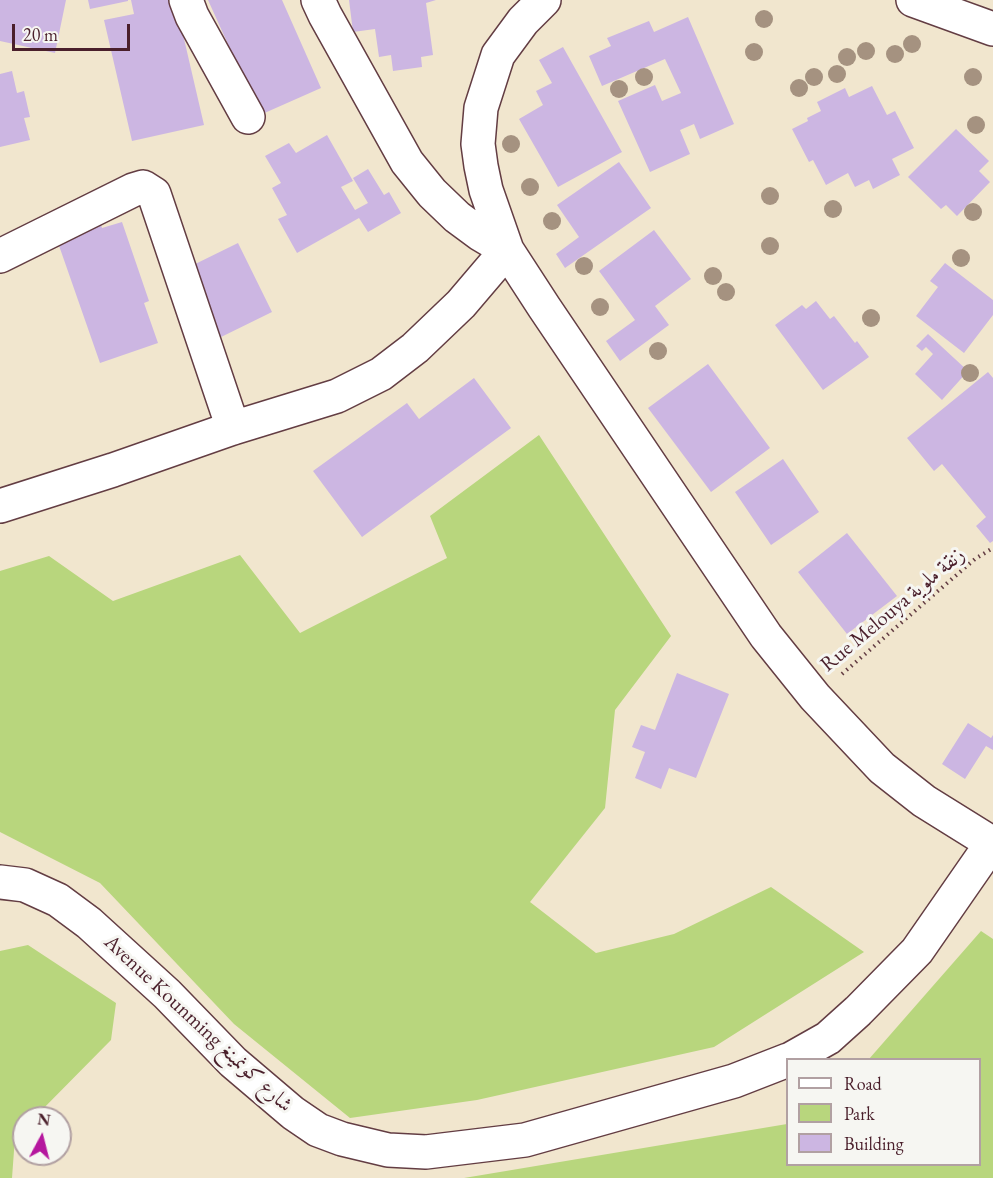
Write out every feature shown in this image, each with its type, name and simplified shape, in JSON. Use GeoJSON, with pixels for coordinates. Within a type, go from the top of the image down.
{"type":"FeatureCollection","features":[{"type":"Feature","properties":{"kind":"street"},"geometry":{"type":"LineString","coordinates":[[186,0],[192,16],[248,117]]}},
{"type":"Feature","properties":{"kind":"street"},"geometry":{"type":"LineString","coordinates":[[318,0],[324,15],[407,162],[432,193],[457,217],[507,250]]}},
{"type":"Feature","properties":{"kind":"street"},"geometry":{"type":"LineString","coordinates":[[544,0],[517,27],[498,55],[482,108],[478,144],[481,166],[486,190],[507,250],[766,636],[814,697],[882,768],[924,801],[993,844]]}},
{"type":"Feature","properties":{"kind":"street"},"geometry":{"type":"LineString","coordinates":[[913,0],[993,29]]}},
{"type":"Feature","properties":{"kind":"street"},"geometry":{"type":"LineString","coordinates":[[0,256],[133,190],[143,187],[154,194],[234,428]]}},
{"type":"Feature","properties":{"kind":"street"},"geometry":{"type":"LineString","coordinates":[[0,506],[337,396],[381,374],[415,348],[461,304],[507,250]]}},
{"type":"Feature","properties":{"kind":"street","name":"Avenue Kounming شارع كونمينغ"},"geometry":{"type":"LineString","coordinates":[[792,1058],[828,1038],[917,951],[993,844]]}},
{"type":"Feature","properties":{"kind":"street","name":"Avenue Kounming شارع كونمينغ"},"geometry":{"type":"LineString","coordinates":[[0,882],[25,885],[58,900],[89,923],[167,994],[234,1062],[293,1113],[318,1130],[388,1150],[426,1152],[525,1140],[734,1081],[786,1061]]}},
{"type":"Feature","properties":{"kind":"path","name":"Rue Melouya زنقة ملوية"},"geometry":{"type":"LineString","coordinates":[[814,697],[975,559],[993,548]]}},
{"type":"Feature","properties":{"kind":"green space"},"geometry":{"type":"Polygon","coordinates":[[[539,435],[671,636],[615,710],[605,808],[530,902],[596,953],[674,934],[771,887],[864,952],[714,1047],[477,1100],[350,1118],[234,1024],[100,883],[0,832],[0,571],[49,556],[113,601],[240,555],[300,633],[447,558],[430,516],[539,435]]]}},
{"type":"Feature","properties":{"kind":"green space"},"geometry":{"type":"Polygon","coordinates":[[[981,931],[993,939],[993,1178],[464,1178],[786,1124],[786,1166],[981,1166],[981,1058],[870,1058],[981,931]]]}},
{"type":"Feature","properties":{"kind":"green space"},"geometry":{"type":"Polygon","coordinates":[[[28,945],[116,1003],[111,1040],[46,1106],[12,1106],[12,1178],[0,1178],[0,951],[28,945]]]}},
{"type":"Feature","properties":{"kind":"building"},"geometry":{"type":"Polygon","coordinates":[[[0,0],[66,0],[55,53],[0,41],[0,0]]]}},
{"type":"Feature","properties":{"kind":"building"},"geometry":{"type":"Polygon","coordinates":[[[88,0],[128,0],[128,1],[90,9],[88,0]]]}},
{"type":"Feature","properties":{"kind":"building"},"geometry":{"type":"Polygon","coordinates":[[[131,0],[175,0],[204,125],[132,141],[104,20],[134,14],[131,0]]]}},
{"type":"Feature","properties":{"kind":"building"},"geometry":{"type":"Polygon","coordinates":[[[208,0],[282,0],[321,88],[260,115],[208,0]]]}},
{"type":"Feature","properties":{"kind":"building"},"geometry":{"type":"Polygon","coordinates":[[[349,0],[436,0],[426,3],[433,55],[421,57],[422,67],[393,71],[391,55],[379,57],[375,29],[353,32],[349,0]]]}},
{"type":"Feature","properties":{"kind":"building"},"geometry":{"type":"Polygon","coordinates":[[[688,17],[734,124],[700,139],[694,124],[680,130],[690,154],[650,172],[618,101],[655,85],[662,101],[681,93],[665,59],[602,86],[589,56],[611,46],[607,38],[649,21],[654,32],[688,17]]]}},
{"type":"Feature","properties":{"kind":"building"},"geometry":{"type":"Polygon","coordinates":[[[563,47],[622,152],[558,187],[519,119],[543,105],[536,91],[552,83],[539,60],[563,47]]]}},
{"type":"Feature","properties":{"kind":"building"},"geometry":{"type":"Polygon","coordinates":[[[12,71],[17,93],[24,91],[30,117],[24,118],[30,140],[0,147],[0,74],[12,71]]]}},
{"type":"Feature","properties":{"kind":"building"},"geometry":{"type":"Polygon","coordinates":[[[872,86],[887,115],[895,111],[914,148],[892,159],[900,175],[873,189],[869,180],[855,187],[848,173],[826,185],[813,160],[809,162],[792,129],[821,111],[817,102],[845,88],[849,97],[872,86]]]}},
{"type":"Feature","properties":{"kind":"building"},"geometry":{"type":"Polygon","coordinates":[[[956,129],[989,161],[979,171],[990,182],[957,216],[946,205],[941,209],[908,177],[956,129]]]}},
{"type":"Feature","properties":{"kind":"building"},"geometry":{"type":"Polygon","coordinates":[[[327,135],[353,181],[341,187],[355,210],[368,203],[353,178],[368,169],[384,195],[389,192],[401,213],[368,232],[359,218],[297,253],[278,219],[287,215],[272,188],[281,183],[265,156],[289,143],[296,153],[327,135]]]}},
{"type":"Feature","properties":{"kind":"building"},"geometry":{"type":"Polygon","coordinates":[[[619,162],[651,208],[565,268],[556,254],[579,237],[557,205],[619,162]]]}},
{"type":"Feature","properties":{"kind":"building"},"geometry":{"type":"Polygon","coordinates":[[[100,222],[102,228],[122,222],[149,301],[144,303],[158,343],[100,363],[56,237],[100,222]]]}},
{"type":"Feature","properties":{"kind":"building"},"geometry":{"type":"Polygon","coordinates":[[[654,230],[691,279],[655,306],[669,325],[620,361],[606,341],[635,320],[599,271],[654,230]]]}},
{"type":"Feature","properties":{"kind":"building"},"geometry":{"type":"Polygon","coordinates":[[[238,243],[272,312],[217,339],[183,270],[238,243]]]}},
{"type":"Feature","properties":{"kind":"building"},"geometry":{"type":"Polygon","coordinates":[[[945,263],[993,300],[993,315],[964,353],[916,316],[938,287],[930,281],[945,263]]]}},
{"type":"Feature","properties":{"kind":"building"},"geometry":{"type":"Polygon","coordinates":[[[816,301],[830,319],[834,316],[869,357],[823,390],[775,325],[802,305],[806,309],[816,301]]]}},
{"type":"Feature","properties":{"kind":"building"},"geometry":{"type":"Polygon","coordinates":[[[928,334],[968,371],[942,400],[915,374],[933,354],[926,347],[922,351],[916,346],[928,334]]]}},
{"type":"Feature","properties":{"kind":"building"},"geometry":{"type":"Polygon","coordinates":[[[708,364],[770,448],[711,492],[648,408],[708,364]]]}},
{"type":"Feature","properties":{"kind":"building"},"geometry":{"type":"Polygon","coordinates":[[[988,372],[993,378],[993,541],[990,543],[976,526],[986,517],[942,464],[934,471],[907,438],[988,372]]]}},
{"type":"Feature","properties":{"kind":"building"},"geometry":{"type":"Polygon","coordinates":[[[474,378],[511,428],[362,537],[313,471],[407,403],[419,419],[474,378]]]}},
{"type":"Feature","properties":{"kind":"building"},"geometry":{"type":"Polygon","coordinates":[[[783,459],[819,512],[771,545],[735,492],[783,459]]]}},
{"type":"Feature","properties":{"kind":"building"},"geometry":{"type":"Polygon","coordinates":[[[847,533],[897,596],[847,634],[798,572],[847,533]]]}},
{"type":"Feature","properties":{"kind":"building"},"geometry":{"type":"Polygon","coordinates":[[[677,673],[729,694],[696,778],[669,768],[661,789],[635,778],[645,752],[632,747],[641,725],[655,730],[677,673]]]}},
{"type":"Feature","properties":{"kind":"building"},"geometry":{"type":"Polygon","coordinates":[[[968,723],[991,738],[993,735],[993,750],[986,746],[965,779],[942,764],[968,723]]]}}]}
